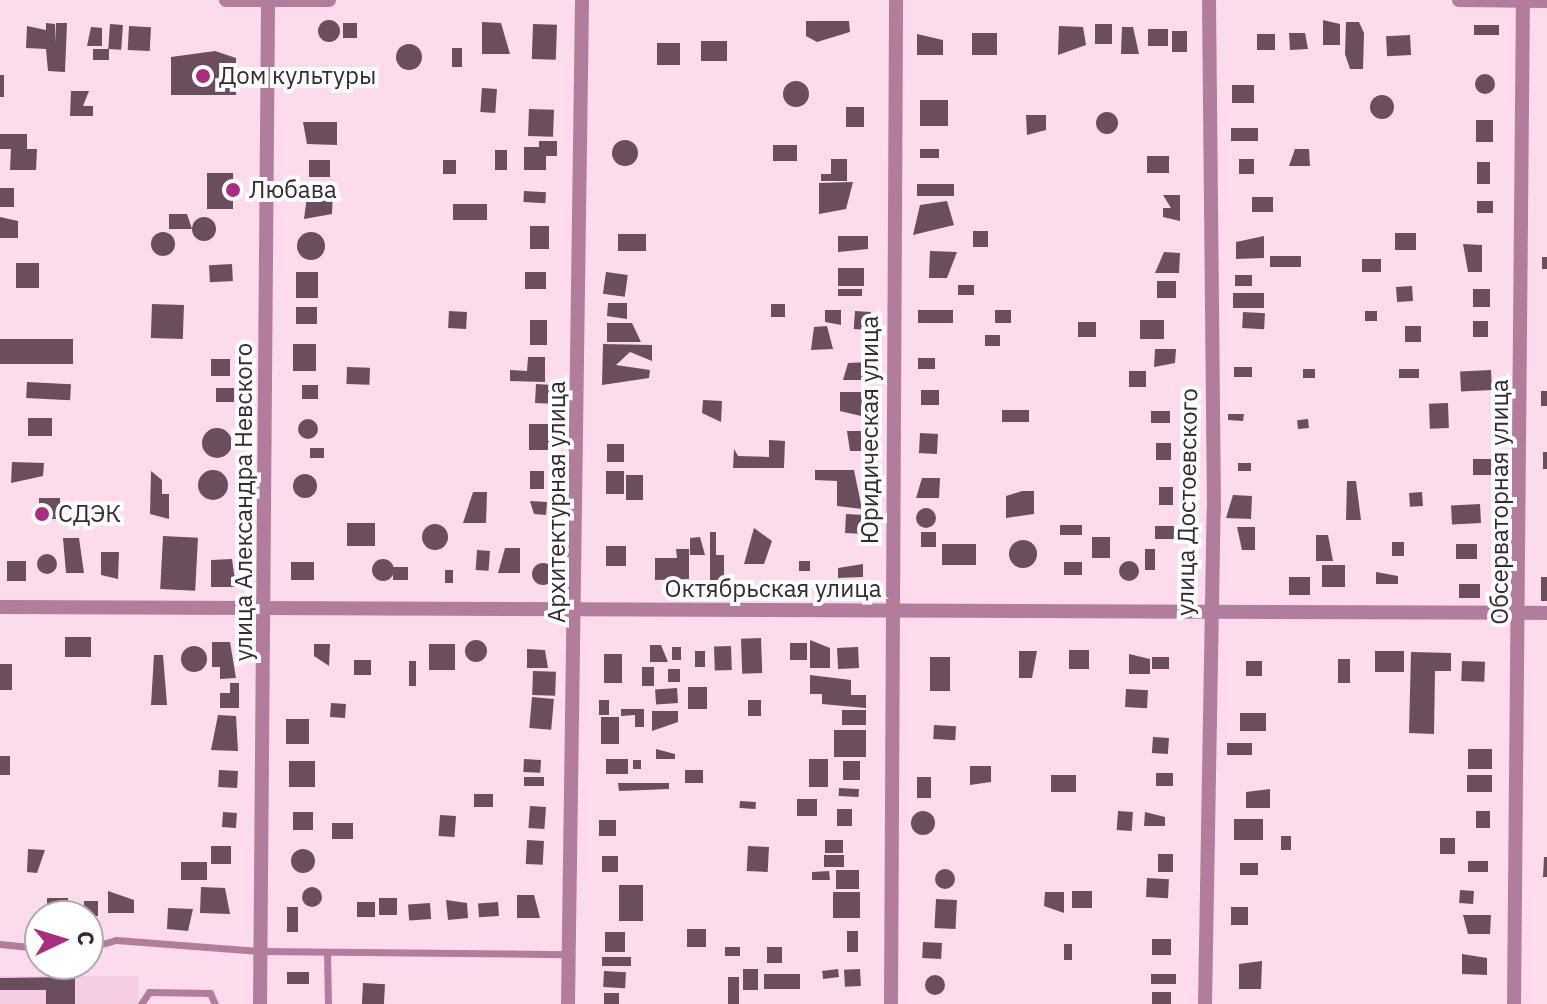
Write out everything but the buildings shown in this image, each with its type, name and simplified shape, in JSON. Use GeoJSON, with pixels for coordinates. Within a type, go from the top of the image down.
{"type":"FeatureCollection","features":[{"type":"Feature","properties":{"kind":"street"},"geometry":{"type":"LineString","coordinates":[[226,0],[329,0]]}},
{"type":"Feature","properties":{"kind":"street","name":"Архитектурная улица"},"geometry":{"type":"LineString","coordinates":[[568,1004],[578,611],[582,0]]}},
{"type":"Feature","properties":{"kind":"street","name":"Юридическая улица"},"geometry":{"type":"LineString","coordinates":[[891,1004],[889,611],[896,0]]}},
{"type":"Feature","properties":{"kind":"street","name":"улица Достоевского"},"geometry":{"type":"LineString","coordinates":[[1205,1004],[1207,615],[1214,511],[1209,0]]}},
{"type":"Feature","properties":{"kind":"street"},"geometry":{"type":"LineString","coordinates":[[1459,0],[1547,1]]}},
{"type":"Feature","properties":{"kind":"street","name":"улица Александра Невского"},"geometry":{"type":"LineString","coordinates":[[260,1004],[266,610],[268,1]]}},
{"type":"Feature","properties":{"kind":"street","name":"Обсерваторная улица"},"geometry":{"type":"LineString","coordinates":[[1514,1004],[1520,612],[1523,1]]}},
{"type":"Feature","properties":{"kind":"street","name":"Октябрьская улица"},"geometry":{"type":"LineString","coordinates":[[0,607],[1207,615],[1547,613]]}},
{"type":"Feature","properties":{"kind":"lane"},"geometry":{"type":"LineString","coordinates":[[104,943],[116,940],[327,953],[567,954]]}},
{"type":"Feature","properties":{"kind":"lane"},"geometry":{"type":"LineString","coordinates":[[0,944],[24,946]]}},
{"type":"Feature","properties":{"kind":"lane"},"geometry":{"type":"LineString","coordinates":[[327,953],[328,1004]]}},
{"type":"Feature","properties":{"kind":"lane"},"geometry":{"type":"LineString","coordinates":[[141,1004],[149,992],[210,993],[215,1004]]}},
{"type":"Feature","properties":{"kind":"shaded area"},"geometry":{"type":"Polygon","coordinates":[[[0,976],[24,976],[24,980],[104,980],[104,976],[138,976],[138,1004],[0,1004],[0,976]]]}},
{"type":"Feature","properties":{"kind":"place","name":"Дом культуры"},"geometry":{"type":"Point","coordinates":[203,76]}},
{"type":"Feature","properties":{"kind":"place","name":"Любава"},"geometry":{"type":"Point","coordinates":[233,190]}},
{"type":"Feature","properties":{"kind":"place","name":"СДЭК"},"geometry":{"type":"Point","coordinates":[42,514]}}]}
